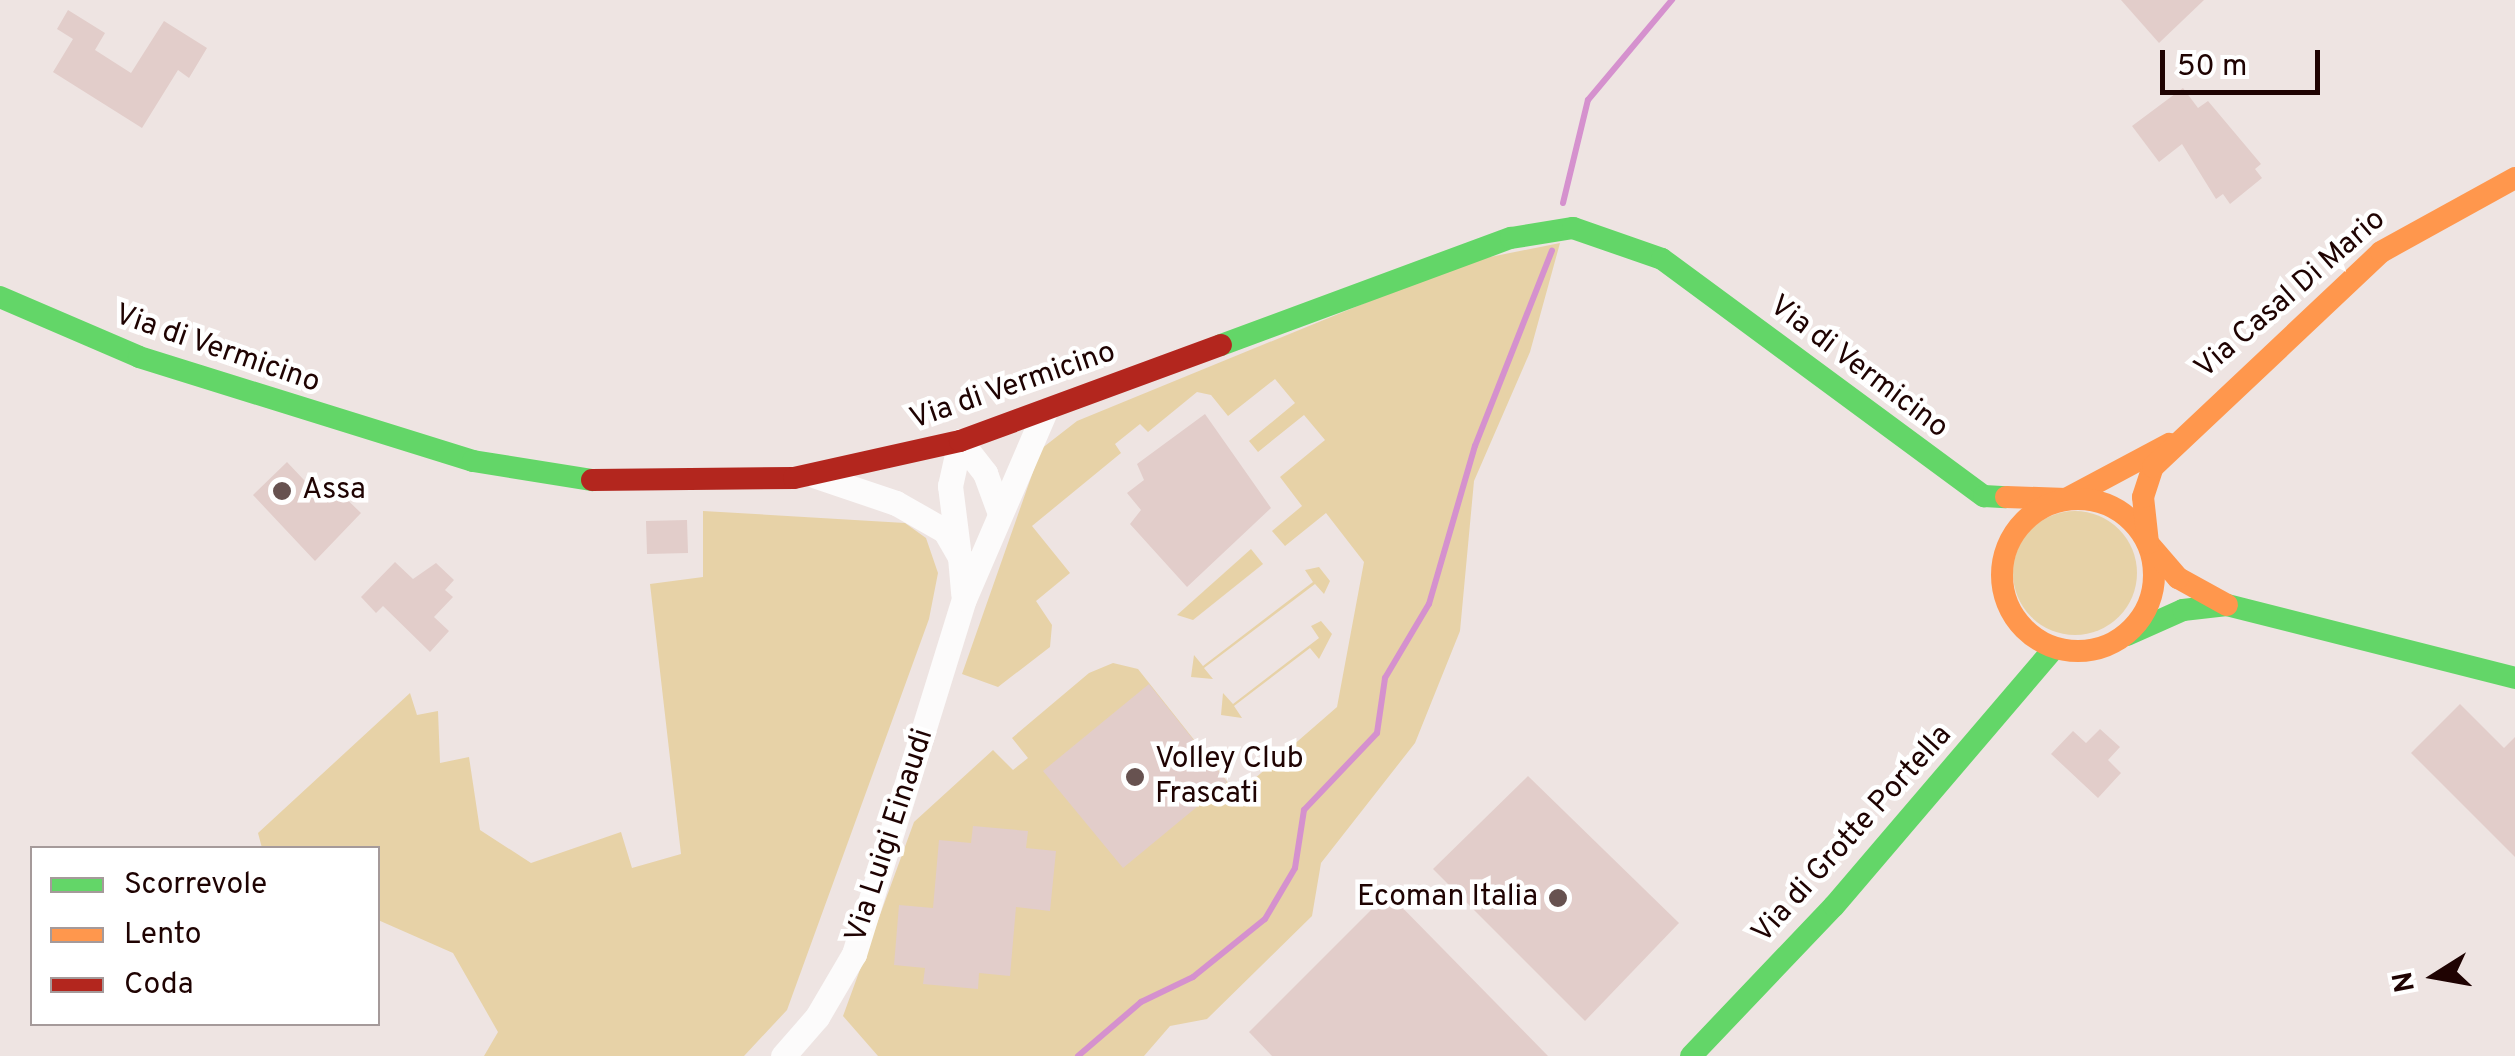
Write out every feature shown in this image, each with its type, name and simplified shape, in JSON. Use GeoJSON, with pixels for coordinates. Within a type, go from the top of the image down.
{"type":"FeatureCollection","features":[{"type":"Feature","properties":{"kind":"main road","name":"Via Casal Di Mario"},"geometry":{"type":"LineString","coordinates":[[2066,499],[2169,444],[2395,242],[2515,178]]}},
{"type":"Feature","properties":{"kind":"main road","name":"Via di Vermicino"},"geometry":{"type":"LineString","coordinates":[[0,297],[216,384],[508,469],[626,483],[816,476],[960,441],[1512,238],[1573,228],[1616,238],[1678,270],[1970,490],[2012,502],[2066,499]]}},
{"type":"Feature","properties":{"kind":"main road","name":"Via Casal Di Mario"},"geometry":{"type":"LineString","coordinates":[[2148,543],[2144,489],[2169,444]]}},
{"type":"Feature","properties":{"kind":"main road","name":"Via di Vermicino"},"geometry":{"type":"LineString","coordinates":[[1970,490],[2005,553]]}},
{"type":"Feature","properties":{"kind":"main road"},"geometry":{"type":"LineString","coordinates":[[2227,605],[2183,610],[2104,648],[2054,648],[2025,629],[2006,600],[2005,553],[2028,517],[2066,499],[2114,507],[2178,578],[2227,605],[2515,678]]}},
{"type":"Feature","properties":{"kind":"main road"},"geometry":{"type":"LineString","coordinates":[[2126,636],[2153,593],[2148,543]]}},
{"type":"Feature","properties":{"kind":"main road","name":"Via di Grotte Portella"},"geometry":{"type":"LineString","coordinates":[[1691,1056],[1846,891],[2054,648]]}},
{"type":"Feature","properties":{"kind":"street","name":"Via Luigi Einaudi"},"geometry":{"type":"LineString","coordinates":[[783,1056],[831,996],[859,939],[964,599],[1045,411]]}},
{"type":"Feature","properties":{"kind":"street"},"geometry":{"type":"LineString","coordinates":[[960,441],[984,472],[999,511]]}},
{"type":"Feature","properties":{"kind":"street","name":"Via Luigi Einaudi"},"geometry":{"type":"LineString","coordinates":[[960,441],[950,486],[964,599]]}},
{"type":"Feature","properties":{"kind":"street"},"geometry":{"type":"LineString","coordinates":[[816,476],[919,514],[950,535],[960,557]]}},
{"type":"Feature","properties":{"kind":"shaded area"},"geometry":{"type":"Polygon","coordinates":[[[1560,243],[1530,352],[1474,481],[1460,631],[1415,743],[1321,863],[1312,916],[1207,1019],[1170,1026],[1144,1056],[878,1056],[843,1016],[914,822],[993,750],[1013,770],[1028,758],[1012,738],[1089,673],[1113,663],[1138,669],[1237,794],[1337,707],[1364,562],[1326,513],[1285,546],[1272,531],[1302,506],[1280,477],[1325,440],[1304,415],[1258,452],[1249,441],[1295,403],[1275,379],[1228,416],[1211,395],[1197,392],[1148,432],[1140,424],[1115,444],[1121,453],[1032,526],[1070,573],[1036,601],[1052,625],[1050,647],[998,687],[962,674],[1041,449],[1077,421],[1465,262],[1560,243]]]}},
{"type":"Feature","properties":{"kind":"shaded area"},"geometry":{"type":"Polygon","coordinates":[[[703,511],[905,523],[926,538],[938,573],[929,619],[787,1010],[744,1056],[484,1056],[498,1032],[453,953],[380,921],[380,846],[261,846],[258,833],[410,693],[417,715],[438,711],[440,763],[469,757],[480,830],[531,863],[621,832],[632,868],[681,854],[650,584],[703,577],[703,511]]]}},
{"type":"Feature","properties":{"kind":"shaded area"},"geometry":{"type":"Polygon","coordinates":[[[2075,511],[2099,516],[2119,529],[2132,549],[2137,573],[2132,597],[2119,617],[2099,630],[2075,635],[2051,630],[2031,617],[2018,597],[2013,573],[2018,549],[2031,529],[2051,516],[2075,511]]]}},
{"type":"Feature","properties":{"kind":"shaded area"},"geometry":{"type":"Polygon","coordinates":[[[1251,549],[1263,564],[1193,620],[1177,615],[1251,549]]]}},
{"type":"Feature","properties":{"kind":"shaded area"},"geometry":{"type":"Polygon","coordinates":[[[1319,567],[1330,581],[1324,594],[1315,584],[1204,668],[1213,679],[1191,677],[1194,655],[1203,666],[1313,582],[1305,570],[1319,567]]]}},
{"type":"Feature","properties":{"kind":"shaded area"},"geometry":{"type":"Polygon","coordinates":[[[1321,621],[1332,634],[1319,659],[1310,648],[1234,706],[1242,718],[1221,715],[1223,693],[1233,704],[1319,638],[1311,626],[1321,621]]]}},
{"type":"Feature","properties":{"kind":"building"},"geometry":{"type":"Polygon","coordinates":[[[2121,0],[2204,0],[2159,43],[2121,0]]]}},
{"type":"Feature","properties":{"kind":"building"},"geometry":{"type":"Polygon","coordinates":[[[68,10],[105,33],[95,50],[131,73],[164,21],[207,48],[189,78],[178,70],[142,128],[53,72],[73,39],[57,29],[68,10]]]}},
{"type":"Feature","properties":{"kind":"building"},"geometry":{"type":"Polygon","coordinates":[[[2183,88],[2198,108],[2208,101],[2261,164],[2255,169],[2262,178],[2230,204],[2223,194],[2216,199],[2182,144],[2159,162],[2132,126],[2183,88]]]}},
{"type":"Feature","properties":{"kind":"building"},"geometry":{"type":"Polygon","coordinates":[[[1205,414],[1271,508],[1187,587],[1130,524],[1141,510],[1127,493],[1144,480],[1137,464],[1205,414]]]}},
{"type":"Feature","properties":{"kind":"building"},"geometry":{"type":"Polygon","coordinates":[[[287,462],[321,498],[333,486],[361,513],[315,561],[253,495],[287,462]]]}},
{"type":"Feature","properties":{"kind":"building"},"geometry":{"type":"Polygon","coordinates":[[[687,520],[688,553],[647,554],[646,521],[687,520]]]}},
{"type":"Feature","properties":{"kind":"building"},"geometry":{"type":"Polygon","coordinates":[[[395,562],[413,579],[436,563],[454,580],[445,590],[453,597],[434,617],[449,631],[430,652],[383,606],[376,613],[361,597],[395,562]]]}},
{"type":"Feature","properties":{"kind":"building","name":"Volley Club Frascati"},"geometry":{"type":"Polygon","coordinates":[[[1149,684],[1227,782],[1123,868],[1043,771],[1149,684]]]}},
{"type":"Feature","properties":{"kind":"building"},"geometry":{"type":"Polygon","coordinates":[[[2460,704],[2504,748],[2515,737],[2515,857],[2411,753],[2460,704]]]}},
{"type":"Feature","properties":{"kind":"building"},"geometry":{"type":"Polygon","coordinates":[[[2100,729],[2120,747],[2108,760],[2121,773],[2098,798],[2051,754],[2073,731],[2086,743],[2100,729]]]}},
{"type":"Feature","properties":{"kind":"building","name":"Ecoman Italia"},"geometry":{"type":"Polygon","coordinates":[[[1528,776],[1679,923],[1585,1021],[1433,869],[1528,776]]]}},
{"type":"Feature","properties":{"kind":"building"},"geometry":{"type":"Polygon","coordinates":[[[973,826],[1028,831],[1026,848],[1056,851],[1050,911],[1016,907],[1010,976],[979,973],[978,989],[923,984],[925,968],[894,965],[899,905],[933,908],[939,840],[971,843],[973,826]]]}},
{"type":"Feature","properties":{"kind":"building"},"geometry":{"type":"Polygon","coordinates":[[[1388,893],[1548,1056],[1272,1056],[1249,1032],[1388,893]]]}},
{"type":"Feature","properties":{"kind":"waterway"},"geometry":{"type":"LineString","coordinates":[[1563,203],[1588,100],[1672,0]]}},
{"type":"Feature","properties":{"kind":"waterway"},"geometry":{"type":"LineString","coordinates":[[1078,1056],[1141,1002],[1193,977],[1265,919],[1295,868],[1304,810],[1377,733],[1385,678],[1429,604],[1475,446],[1552,251]]}},
{"type":"Feature","properties":{"kind":"traffic: fast"},"geometry":{"type":"LineString","coordinates":[[1221,345],[1511,238],[1573,228],[1662,259],[1984,496],[2006,497]]}},
{"type":"Feature","properties":{"kind":"traffic: fast"},"geometry":{"type":"LineString","coordinates":[[0,297],[139,357],[473,461],[592,480]]}},
{"type":"Feature","properties":{"kind":"traffic: fast"},"geometry":{"type":"LineString","coordinates":[[2127,635],[2183,610],[2227,605],[2515,678]]}},
{"type":"Feature","properties":{"kind":"traffic: fast"},"geometry":{"type":"LineString","coordinates":[[1691,1056],[1834,906],[2054,648]]}},
{"type":"Feature","properties":{"kind":"traffic: slow"},"geometry":{"type":"LineString","coordinates":[[2227,605],[2178,578],[2148,543],[2143,497],[2153,467],[2381,252],[2515,178]]}},
{"type":"Feature","properties":{"kind":"traffic: slow"},"geometry":{"type":"LineString","coordinates":[[2006,497],[2066,499],[2169,444]]}},
{"type":"Feature","properties":{"kind":"traffic: slow"},"geometry":{"type":"LineString","coordinates":[[2078,499],[2107,504],[2132,521],[2149,546],[2154,575],[2149,604],[2132,629],[2107,646],[2078,651],[2049,646],[2024,629],[2007,604],[2002,575],[2007,546],[2024,521],[2049,504],[2078,499]]}},
{"type":"Feature","properties":{"kind":"traffic: jam"},"geometry":{"type":"LineString","coordinates":[[592,480],[794,478],[960,441],[1221,345]]}},
{"type":"Feature","properties":{"kind":"place","name":"Assa"},"geometry":{"type":"Point","coordinates":[282,491]}},
{"type":"Feature","properties":{"kind":"place","name":"Volley Club Frascati"},"geometry":{"type":"Point","coordinates":[1135,777]}},
{"type":"Feature","properties":{"kind":"place","name":"Ecoman Italia"},"geometry":{"type":"Point","coordinates":[1558,898]}}]}
